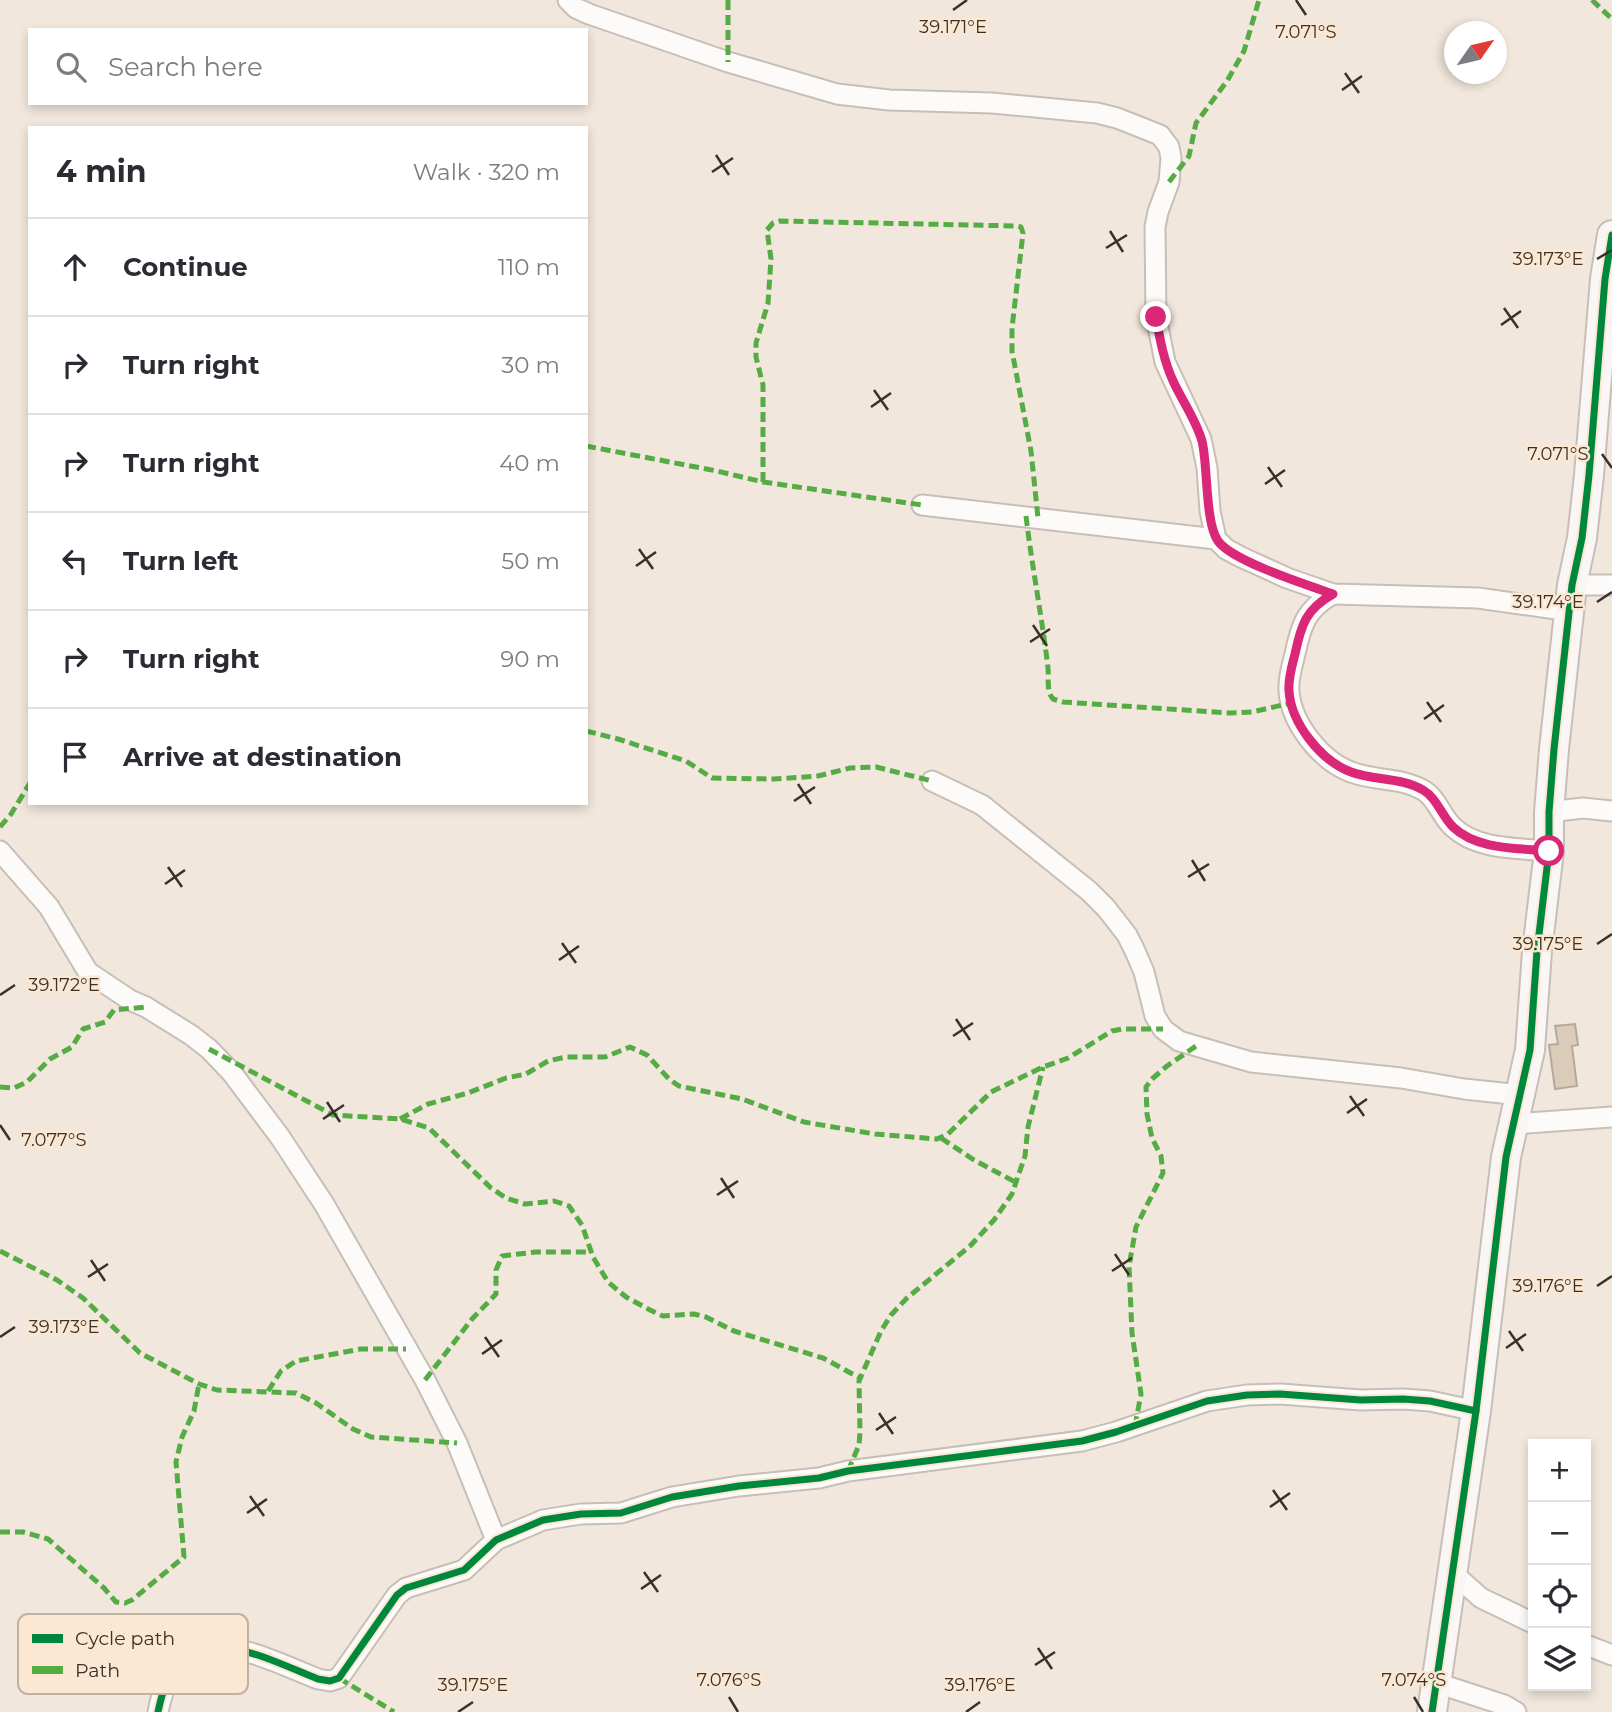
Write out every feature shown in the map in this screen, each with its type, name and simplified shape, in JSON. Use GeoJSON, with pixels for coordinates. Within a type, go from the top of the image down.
{"type":"FeatureCollection","features":[{"type":"Feature","properties":{"kind":"street"},"geometry":{"type":"LineString","coordinates":[[568,0],[576,8],[589,14],[728,62],[837,94],[888,100],[992,103],[1097,113],[1160,135],[1169,147],[1171,158],[1169,182],[1155,227],[1156,317],[1165,362],[1201,439],[1216,539],[1226,549],[1287,578],[1333,594],[1571,598],[1612,586]]}},
{"type":"Feature","properties":{"kind":"street"},"geometry":{"type":"LineString","coordinates":[[1432,1712],[1454,1574],[1507,1157],[1530,1050],[1536,951],[1549,851],[1549,812],[1571,598],[1603,402],[1605,279],[1612,235]]}},
{"type":"Feature","properties":{"kind":"street"},"geometry":{"type":"LineString","coordinates":[[922,505],[1216,539]]}},
{"type":"Feature","properties":{"kind":"street"},"geometry":{"type":"LineString","coordinates":[[1333,594],[1316,604],[1304,622],[1289,685],[1291,703],[1298,719],[1319,751],[1333,763],[1352,773],[1401,781],[1426,792],[1451,825],[1464,836],[1482,843],[1549,851]]}},
{"type":"Feature","properties":{"kind":"street"},"geometry":{"type":"LineString","coordinates":[[932,781],[982,804],[1089,891],[1106,908],[1127,935],[1135,951],[1144,972],[1155,1016],[1163,1029],[1179,1041],[1251,1062],[1401,1078],[1521,1095]]}},
{"type":"Feature","properties":{"kind":"street"},"geometry":{"type":"LineString","coordinates":[[1549,812],[1583,808],[1612,811]]}},
{"type":"Feature","properties":{"kind":"street"},"geometry":{"type":"LineString","coordinates":[[0,851],[49,907],[88,972],[191,1035],[209,1049],[232,1073],[280,1137],[324,1204],[425,1380],[457,1444],[496,1540]]}},
{"type":"Feature","properties":{"kind":"street"},"geometry":{"type":"LineString","coordinates":[[1514,1124],[1612,1117]]}},
{"type":"Feature","properties":{"kind":"street"},"geometry":{"type":"LineString","coordinates":[[248,1654],[318,1679],[330,1681],[339,1678],[397,1595],[406,1588],[464,1570],[496,1540],[543,1520],[581,1514],[621,1513],[672,1497],[739,1486],[819,1478],[917,1461],[1082,1441],[1226,1397],[1280,1394],[1361,1400],[1403,1399],[1430,1401],[1476,1411]]}},
{"type":"Feature","properties":{"kind":"street"},"geometry":{"type":"LineString","coordinates":[[1454,1574],[1481,1598],[1528,1621]]}},
{"type":"Feature","properties":{"kind":"street"},"geometry":{"type":"LineString","coordinates":[[1591,1647],[1612,1655]]}},
{"type":"Feature","properties":{"kind":"street"},"geometry":{"type":"LineString","coordinates":[[1437,1683],[1504,1705],[1516,1712]]}},
{"type":"Feature","properties":{"kind":"street"},"geometry":{"type":"LineString","coordinates":[[158,1712],[162,1694]]}},
{"type":"Feature","properties":{"kind":"building"},"geometry":{"type":"Polygon","coordinates":[[[1575,1024],[1578,1045],[1572,1046],[1577,1086],[1555,1089],[1549,1045],[1558,1044],[1555,1026],[1575,1024]]]}},
{"type":"Feature","properties":{"kind":"marked path"},"geometry":{"type":"LineString","coordinates":[[728,0],[728,62]]}},
{"type":"Feature","properties":{"kind":"marked path"},"geometry":{"type":"LineString","coordinates":[[1169,182],[1189,156],[1196,123],[1227,81],[1244,51],[1259,0]]}},
{"type":"Feature","properties":{"kind":"marked path"},"geometry":{"type":"LineString","coordinates":[[1592,0],[1612,19]]}},
{"type":"Feature","properties":{"kind":"marked path"},"geometry":{"type":"LineString","coordinates":[[763,482],[763,385],[756,357],[756,343],[768,303],[771,259],[767,230],[773,223],[1017,226],[1021,227],[1023,233],[1012,328],[1012,351],[1031,451],[1038,518]]}},
{"type":"Feature","properties":{"kind":"marked path"},"geometry":{"type":"LineString","coordinates":[[588,446],[763,482],[922,505]]}},
{"type":"Feature","properties":{"kind":"marked path"},"geometry":{"type":"LineString","coordinates":[[1026,516],[1046,649],[1049,689],[1053,699],[1063,702],[1229,713],[1252,712],[1291,703]]}},
{"type":"Feature","properties":{"kind":"marked path"},"geometry":{"type":"LineString","coordinates":[[588,732],[686,761],[712,778],[774,779],[818,776],[850,768],[876,767],[932,781]]}},
{"type":"Feature","properties":{"kind":"marked path"},"geometry":{"type":"LineString","coordinates":[[0,827],[28,786]]}},
{"type":"Feature","properties":{"kind":"marked path"},"geometry":{"type":"LineString","coordinates":[[0,1087],[14,1088],[27,1082],[50,1059],[72,1047],[83,1029],[105,1022],[114,1010],[146,1007]]}},
{"type":"Feature","properties":{"kind":"marked path"},"geometry":{"type":"LineString","coordinates":[[400,1119],[428,1104],[526,1074],[548,1061],[566,1057],[605,1057],[630,1047],[647,1055],[679,1086],[742,1099],[804,1122],[875,1134],[937,1139],[948,1134],[991,1092],[1068,1058],[1112,1031],[1163,1029]]}},
{"type":"Feature","properties":{"kind":"marked path"},"geometry":{"type":"LineString","coordinates":[[1135,1426],[1141,1394],[1132,1333],[1129,1266],[1136,1227],[1163,1173],[1161,1156],[1152,1138],[1147,1114],[1146,1087],[1167,1066],[1196,1046]]}},
{"type":"Feature","properties":{"kind":"marked path"},"geometry":{"type":"LineString","coordinates":[[209,1049],[333,1115],[400,1119],[429,1128],[491,1188],[506,1198],[525,1204],[554,1201],[569,1206],[582,1225],[593,1257],[608,1282],[626,1297],[650,1310],[663,1316],[694,1314],[706,1317],[734,1331],[823,1358],[860,1378]]}},
{"type":"Feature","properties":{"kind":"marked path"},"geometry":{"type":"LineString","coordinates":[[848,1471],[859,1445],[859,1381],[881,1331],[907,1298],[970,1246],[994,1220],[1012,1194],[1025,1156],[1028,1127],[1043,1067]]}},
{"type":"Feature","properties":{"kind":"marked path"},"geometry":{"type":"LineString","coordinates":[[941,1138],[974,1160],[1017,1183]]}},
{"type":"Feature","properties":{"kind":"marked path"},"geometry":{"type":"LineString","coordinates":[[0,1251],[57,1280],[83,1298],[140,1353],[199,1384],[217,1390],[296,1393],[316,1403],[353,1429],[371,1437],[457,1443]]}},
{"type":"Feature","properties":{"kind":"marked path"},"geometry":{"type":"LineString","coordinates":[[425,1380],[472,1319],[496,1294],[496,1270],[502,1256],[536,1252],[591,1252]]}},
{"type":"Feature","properties":{"kind":"marked path"},"geometry":{"type":"LineString","coordinates":[[268,1391],[281,1371],[296,1361],[361,1349],[406,1349]]}},
{"type":"Feature","properties":{"kind":"marked path"},"geometry":{"type":"LineString","coordinates":[[0,1532],[23,1532],[48,1539],[104,1588],[116,1602],[125,1603],[132,1600],[184,1557],[176,1462],[182,1437],[194,1411],[199,1384]]}},
{"type":"Feature","properties":{"kind":"marked path"},"geometry":{"type":"LineString","coordinates":[[339,1678],[394,1712]]}},
{"type":"Feature","properties":{"kind":"cycle path"},"geometry":{"type":"LineString","coordinates":[[1432,1712],[1476,1411],[1506,1157],[1530,1050],[1537,951],[1549,851],[1554,749],[1572,585],[1582,538],[1605,279],[1612,235]]}},
{"type":"Feature","properties":{"kind":"cycle path"},"geometry":{"type":"LineString","coordinates":[[248,1652],[318,1679],[330,1681],[339,1678],[397,1595],[406,1588],[464,1570],[496,1540],[543,1520],[581,1514],[621,1513],[672,1497],[739,1486],[819,1478],[848,1471],[1082,1441],[1207,1401],[1247,1395],[1403,1399],[1430,1401],[1476,1411]]}},
{"type":"Feature","properties":{"kind":"cycle path"},"geometry":{"type":"LineString","coordinates":[[158,1712],[164,1694]]}},
{"type":"Feature","properties":{"kind":"route"},"geometry":{"type":"LineString","coordinates":[[1156,317],[1165,362],[1201,439],[1216,539],[1226,549],[1241,557],[1287,578],[1333,594],[1310,610],[1298,638],[1290,675],[1291,703],[1310,739],[1333,763],[1352,773],[1401,781],[1426,792],[1451,825],[1464,836],[1482,843],[1549,851]]}}]}
